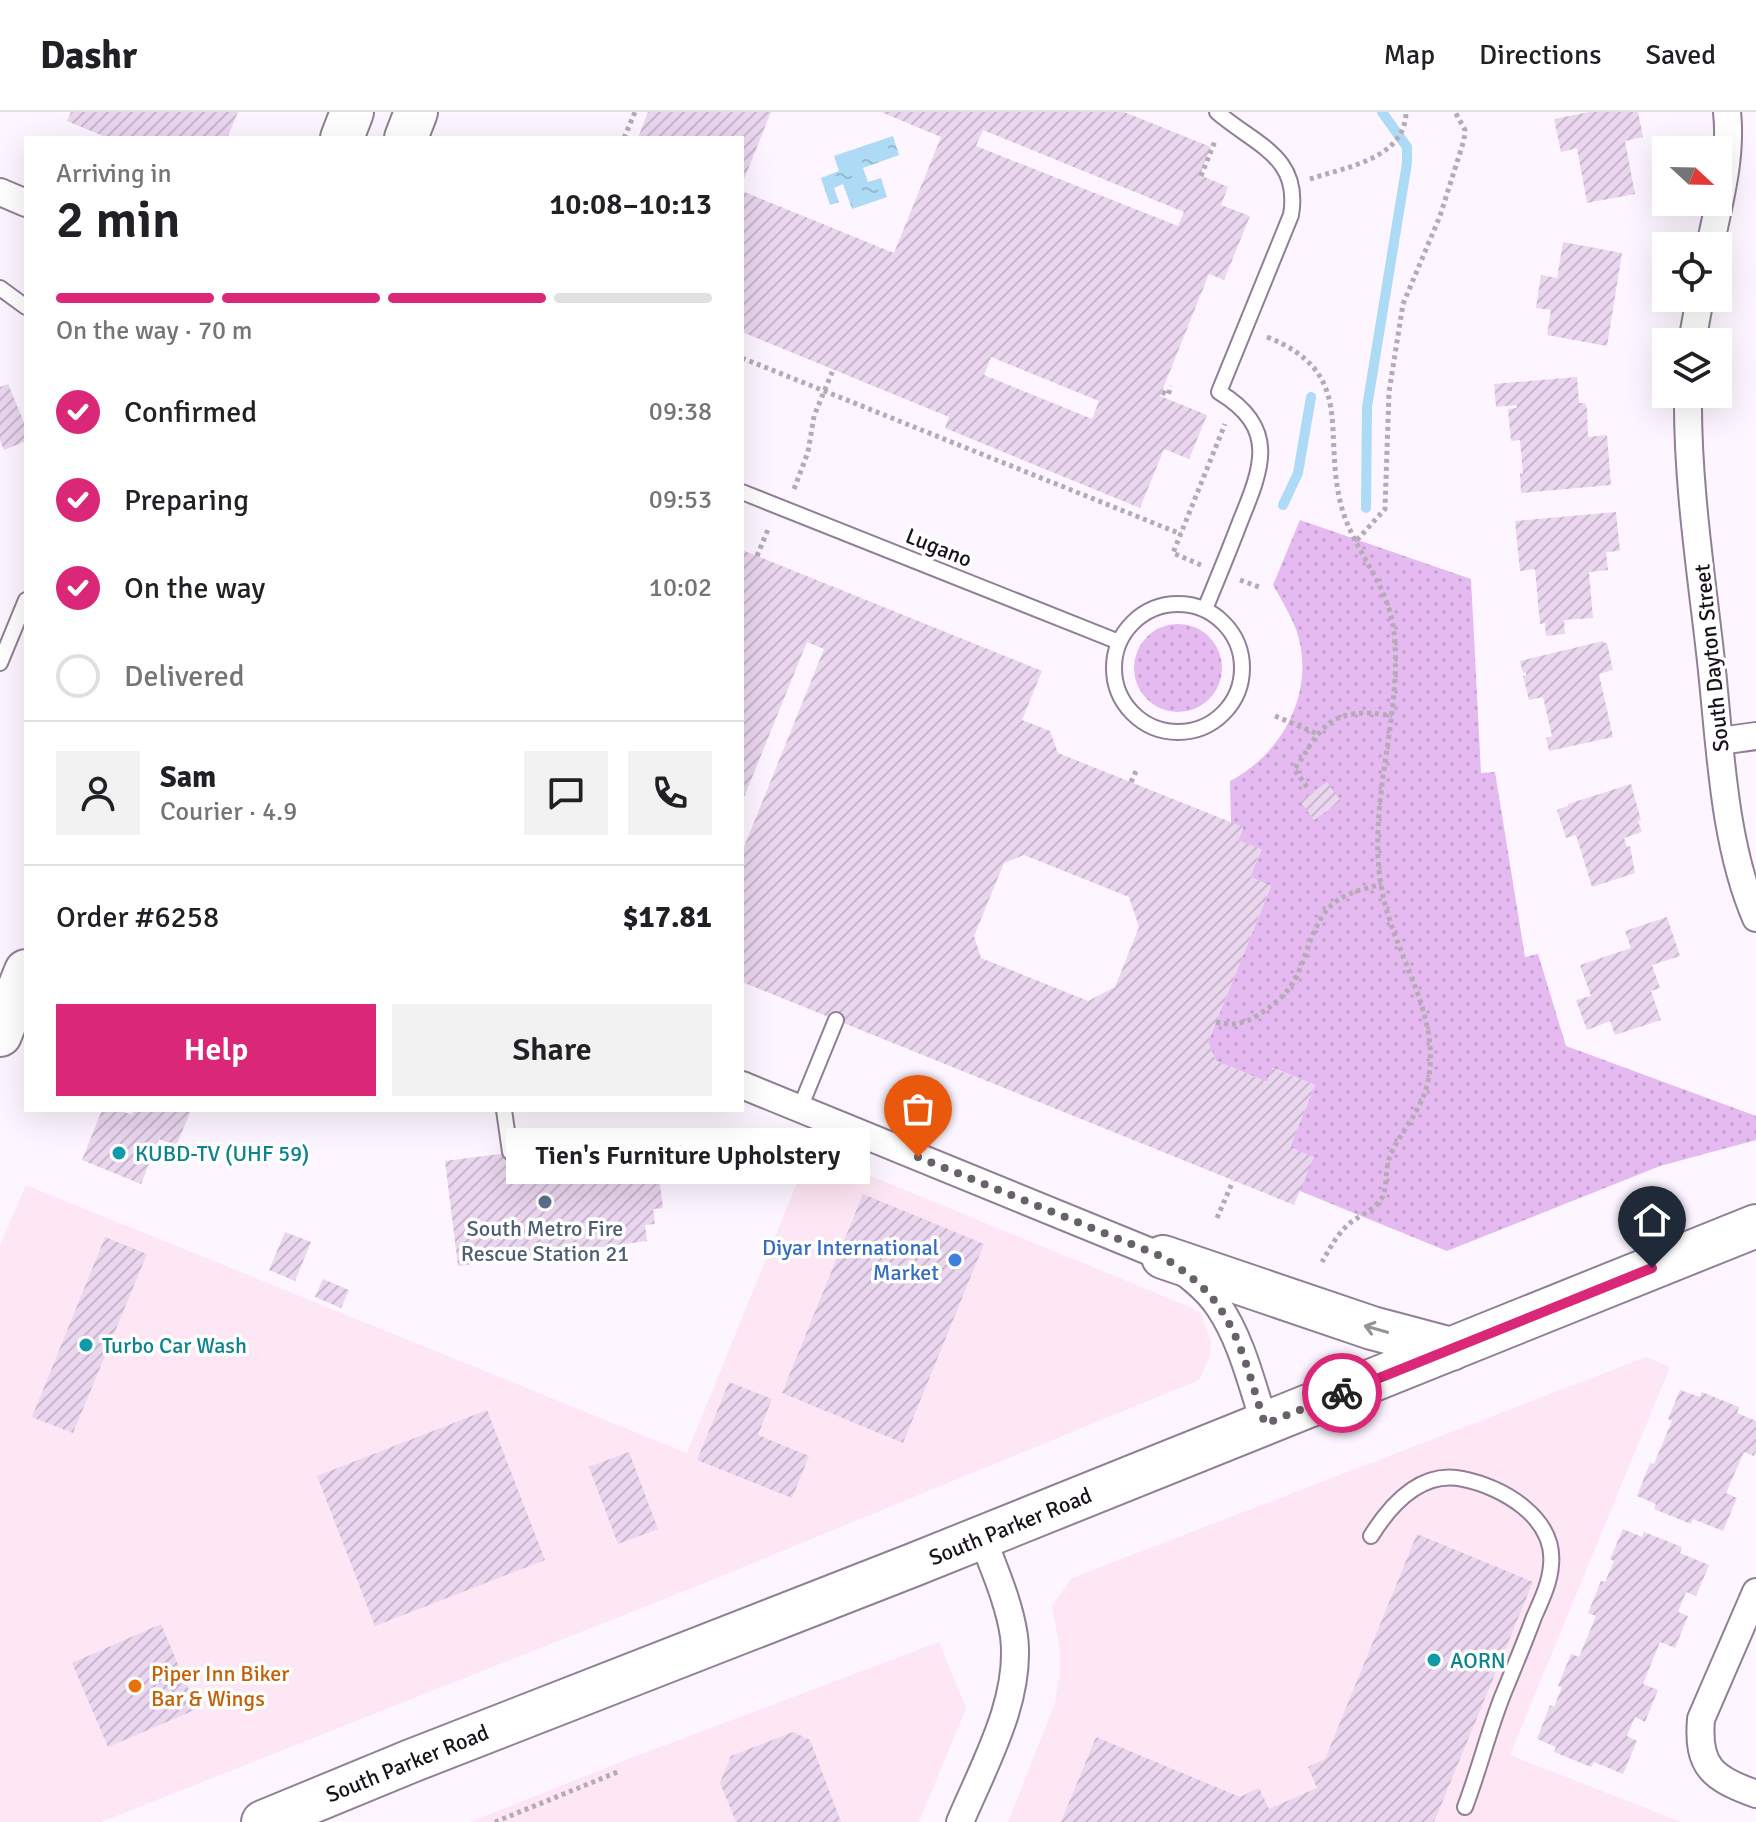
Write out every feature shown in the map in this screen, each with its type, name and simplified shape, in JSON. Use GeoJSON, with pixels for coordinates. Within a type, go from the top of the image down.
{"type":"FeatureCollection","features":[{"type":"Feature","properties":{"kind":"main road"},"geometry":{"type":"LineString","coordinates":[[343,136],[352,112]]}},
{"type":"Feature","properties":{"kind":"main road"},"geometry":{"type":"LineString","coordinates":[[407,136],[416,112]]}},
{"type":"Feature","properties":{"kind":"main road"},"geometry":{"type":"LineString","coordinates":[[0,1035],[24,976]]}},
{"type":"Feature","properties":{"kind":"main road","name":"South Parker Road"},"geometry":{"type":"LineString","coordinates":[[278,1819],[610,1681],[982,1537],[1756,1226]]}},
{"type":"Feature","properties":{"kind":"main road"},"geometry":{"type":"LineString","coordinates":[[1163,1257],[1372,1328],[1451,1349]]}},
{"type":"Feature","properties":{"kind":"street"},"geometry":{"type":"LineString","coordinates":[[1713,232],[1723,178],[1727,112]]}},
{"type":"Feature","properties":{"kind":"street"},"geometry":{"type":"LineString","coordinates":[[0,192],[24,202]]}},
{"type":"Feature","properties":{"kind":"street","name":"South Dayton Street"},"geometry":{"type":"LineString","coordinates":[[1688,408],[1690,466],[1720,741],[1737,855],[1756,918]]}},
{"type":"Feature","properties":{"kind":"street"},"geometry":{"type":"LineString","coordinates":[[1720,741],[1756,736]]}},
{"type":"Feature","properties":{"kind":"street"},"geometry":{"type":"LineString","coordinates":[[744,1086],[1163,1257],[1199,1284],[1221,1309],[1239,1345],[1265,1424]]}},
{"type":"Feature","properties":{"kind":"street"},"geometry":{"type":"LineString","coordinates":[[960,1822],[1007,1707],[1016,1669],[1014,1637],[1005,1601],[982,1537]]}},
{"type":"Feature","properties":{"kind":"street"},"geometry":{"type":"LineString","coordinates":[[1756,1592],[1701,1719],[1699,1739],[1703,1758],[1711,1772],[1756,1794]]}},
{"type":"Feature","properties":{"kind":"lane"},"geometry":{"type":"LineString","coordinates":[[1205,609],[1254,488],[1261,461],[1260,441],[1254,423],[1235,401],[1219,392],[1291,215],[1294,200],[1292,185],[1281,161],[1217,112]]}},
{"type":"Feature","properties":{"kind":"lane"},"geometry":{"type":"LineString","coordinates":[[0,288],[24,306]]}},
{"type":"Feature","properties":{"kind":"lane","name":"Lugano"},"geometry":{"type":"LineString","coordinates":[[744,493],[1119,642]]}},
{"type":"Feature","properties":{"kind":"lane"},"geometry":{"type":"LineString","coordinates":[[1180,604],[1205,609],[1227,626],[1239,649],[1242,669],[1233,700],[1219,717],[1202,727],[1177,732],[1165,730],[1135,716],[1115,684],[1115,658],[1119,642],[1131,625],[1154,608],[1180,604]]}},
{"type":"Feature","properties":{"kind":"lane"},"geometry":{"type":"LineString","coordinates":[[0,663],[24,605]]}},
{"type":"Feature","properties":{"kind":"lane"},"geometry":{"type":"LineString","coordinates":[[800,1108],[836,1020]]}},
{"type":"Feature","properties":{"kind":"lane"},"geometry":{"type":"LineString","coordinates":[[504,1112],[510,1152]]}},
{"type":"Feature","properties":{"kind":"lane"},"geometry":{"type":"LineString","coordinates":[[1371,1536],[1389,1509],[1406,1494],[1438,1478],[1454,1477],[1483,1485],[1517,1502],[1534,1516],[1549,1544],[1552,1562],[1546,1589],[1497,1709],[1465,1807]]}},
{"type":"Feature","properties":{"kind":"path"},"geometry":{"type":"LineString","coordinates":[[625,136],[635,112]]}},
{"type":"Feature","properties":{"kind":"path"},"geometry":{"type":"LineString","coordinates":[[1292,185],[1380,155],[1402,133],[1406,126],[1406,112]]}},
{"type":"Feature","properties":{"kind":"path"},"geometry":{"type":"LineString","coordinates":[[1357,540],[1385,509],[1389,392],[1403,304],[1440,216],[1461,151],[1465,130],[1455,112]]}},
{"type":"Feature","properties":{"kind":"path"},"geometry":{"type":"LineString","coordinates":[[1201,176],[1211,149]]}},
{"type":"Feature","properties":{"kind":"path"},"geometry":{"type":"LineString","coordinates":[[1245,328],[1302,354],[1323,381],[1332,413],[1341,503],[1382,587],[1391,615],[1395,673],[1380,813],[1381,884],[1389,922],[1426,1016],[1431,1041],[1428,1083],[1417,1112],[1388,1160],[1385,1193],[1380,1202],[1347,1226],[1335,1239],[1322,1262]]}},
{"type":"Feature","properties":{"kind":"path"},"geometry":{"type":"LineString","coordinates":[[744,359],[1181,534]]}},
{"type":"Feature","properties":{"kind":"path"},"geometry":{"type":"LineString","coordinates":[[757,556],[771,522],[795,487],[808,452],[814,416],[833,370]]}},
{"type":"Feature","properties":{"kind":"path"},"geometry":{"type":"LineString","coordinates":[[1162,392],[1168,395],[1171,386]]}},
{"type":"Feature","properties":{"kind":"path"},"geometry":{"type":"LineString","coordinates":[[1235,401],[1173,553],[1259,587]]}},
{"type":"Feature","properties":{"kind":"path"},"geometry":{"type":"LineString","coordinates":[[1307,787],[1294,769],[1318,734],[1338,718],[1355,713],[1392,716]]}},
{"type":"Feature","properties":{"kind":"path"},"geometry":{"type":"LineString","coordinates":[[1275,716],[1318,734]]}},
{"type":"Feature","properties":{"kind":"path"},"geometry":{"type":"LineString","coordinates":[[1131,782],[1137,769]]}},
{"type":"Feature","properties":{"kind":"path"},"geometry":{"type":"LineString","coordinates":[[1216,1022],[1236,1024],[1249,1021],[1281,998],[1297,976],[1322,915],[1351,892],[1381,884]]}},
{"type":"Feature","properties":{"kind":"path"},"geometry":{"type":"LineString","coordinates":[[1217,1218],[1233,1181]]}},
{"type":"Feature","properties":{"kind":"path"},"geometry":{"type":"LineString","coordinates":[[495,1822],[620,1771]]}},
{"type":"Feature","properties":{"kind":"shaded area"},"geometry":{"type":"Polygon","coordinates":[[[1300,520],[1471,579],[1481,773],[1495,772],[1525,957],[1538,954],[1566,1046],[1756,1116],[1756,1140],[1660,1166],[1447,1251],[1300,1191],[1290,1147],[1315,1085],[1273,1068],[1267,1082],[1216,1061],[1208,1042],[1271,886],[1250,877],[1261,850],[1238,840],[1243,828],[1231,823],[1230,781],[1266,754],[1291,717],[1299,696],[1302,674],[1296,629],[1273,585],[1300,520]]]}},
{"type":"Feature","properties":{"kind":"shaded area"},"geometry":{"type":"Polygon","coordinates":[[[1169,624],[1187,624],[1203,631],[1215,643],[1222,659],[1222,677],[1215,693],[1203,705],[1187,712],[1169,712],[1153,705],[1141,693],[1134,677],[1134,659],[1141,643],[1153,631],[1169,624]]]}},
{"type":"Feature","properties":{"kind":"shaded area"},"geometry":{"type":"Polygon","coordinates":[[[810,1151],[1190,1307],[1201,1314],[1211,1342],[1210,1356],[1199,1380],[692,1588],[101,1822],[0,1822],[0,1246],[26,1185],[687,1453],[810,1151]]]}},
{"type":"Feature","properties":{"kind":"shaded area","name":"AORN"},"geometry":{"type":"Polygon","coordinates":[[[1646,1357],[1670,1367],[1510,1755],[1681,1822],[1008,1822],[1055,1703],[1060,1650],[1052,1606],[1072,1578],[1646,1357]]]}},
{"type":"Feature","properties":{"kind":"shaded area"},"geometry":{"type":"Polygon","coordinates":[[[939,1642],[966,1708],[919,1822],[470,1822],[623,1761],[939,1642]]]}},
{"type":"Feature","properties":{"kind":"water"},"geometry":{"type":"Polygon","coordinates":[[[893,136],[899,155],[863,168],[868,182],[881,178],[887,197],[852,209],[843,184],[834,188],[839,202],[830,205],[821,178],[839,171],[834,156],[893,136]]]}},
{"type":"Feature","properties":{"kind":"building"},"geometry":{"type":"Polygon","coordinates":[[[71,112],[238,112],[228,136],[103,136],[67,121],[71,112]]]}},
{"type":"Feature","properties":{"kind":"building"},"geometry":{"type":"Polygon","coordinates":[[[648,112],[771,112],[744,179],[744,136],[639,136],[648,112]]]}},
{"type":"Feature","properties":{"kind":"building"},"geometry":{"type":"Polygon","coordinates":[[[881,112],[1124,112],[1211,147],[1200,175],[1228,187],[1221,205],[1250,216],[1224,280],[1209,274],[1160,396],[1207,415],[1189,459],[1164,449],[1140,508],[945,428],[949,417],[744,333],[744,192],[894,253],[941,137],[881,112]],[[983,130],[976,146],[1178,226],[1184,212],[983,130]],[[991,357],[984,375],[1092,419],[1099,401],[991,357]]]}},
{"type":"Feature","properties":{"kind":"building"},"geometry":{"type":"Polygon","coordinates":[[[1590,112],[1638,112],[1643,137],[1625,141],[1635,194],[1587,203],[1577,148],[1561,152],[1554,119],[1590,112]]]}},
{"type":"Feature","properties":{"kind":"building"},"geometry":{"type":"Polygon","coordinates":[[[1563,242],[1622,253],[1607,346],[1547,335],[1551,310],[1536,308],[1541,275],[1557,278],[1563,242]]]}},
{"type":"Feature","properties":{"kind":"building"},"geometry":{"type":"Polygon","coordinates":[[[1577,377],[1579,403],[1585,403],[1587,409],[1588,437],[1607,435],[1611,485],[1521,493],[1520,440],[1511,441],[1508,409],[1517,408],[1516,405],[1496,407],[1494,384],[1577,377]]]}},
{"type":"Feature","properties":{"kind":"building"},"geometry":{"type":"Polygon","coordinates":[[[8,384],[24,422],[24,442],[4,450],[0,440],[0,387],[8,384]]]}},
{"type":"Feature","properties":{"kind":"building"},"geometry":{"type":"Polygon","coordinates":[[[1616,512],[1620,551],[1606,552],[1608,570],[1589,572],[1593,618],[1564,620],[1565,634],[1546,636],[1545,623],[1540,624],[1535,569],[1520,571],[1515,521],[1616,512]]]}},
{"type":"Feature","properties":{"kind":"building"},"geometry":{"type":"Polygon","coordinates":[[[744,551],[1042,671],[1022,720],[1050,731],[1058,753],[1243,827],[1238,840],[1261,849],[1250,877],[1271,886],[1208,1042],[1216,1061],[1267,1082],[1272,1068],[1315,1085],[1290,1147],[1314,1157],[1294,1205],[744,983],[744,847],[824,649],[807,642],[744,797],[744,551]],[[1024,855],[1004,863],[974,936],[981,958],[1088,1001],[1115,987],[1139,927],[1129,897],[1024,855]]]}},
{"type":"Feature","properties":{"kind":"building"},"geometry":{"type":"Polygon","coordinates":[[[1603,641],[1607,643],[1613,670],[1599,674],[1613,737],[1549,751],[1546,738],[1552,736],[1543,697],[1529,700],[1523,676],[1526,672],[1523,673],[1520,661],[1603,641]]]}},
{"type":"Feature","properties":{"kind":"building"},"geometry":{"type":"Polygon","coordinates":[[[1327,782],[1341,801],[1314,820],[1300,801],[1327,782]]]}},
{"type":"Feature","properties":{"kind":"building"},"geometry":{"type":"Polygon","coordinates":[[[1631,784],[1642,832],[1624,838],[1627,847],[1630,846],[1635,873],[1592,887],[1576,835],[1566,838],[1557,810],[1631,784]]]}},
{"type":"Feature","properties":{"kind":"building"},"geometry":{"type":"Polygon","coordinates":[[[1667,917],[1680,956],[1652,965],[1660,988],[1651,991],[1661,1020],[1615,1035],[1610,1021],[1587,1030],[1576,1000],[1591,996],[1580,965],[1631,948],[1625,931],[1667,917]]]}},
{"type":"Feature","properties":{"kind":"building","name":"KUBD-TV (UHF 59)"},"geometry":{"type":"Polygon","coordinates":[[[101,1112],[132,1115],[133,1112],[190,1112],[176,1146],[159,1139],[141,1184],[82,1160],[101,1112]]]}},
{"type":"Feature","properties":{"kind":"building"},"geometry":{"type":"Polygon","coordinates":[[[634,1137],[636,1149],[645,1148],[647,1163],[657,1161],[663,1208],[653,1209],[655,1224],[645,1225],[647,1241],[458,1266],[445,1161],[634,1137]]]}},
{"type":"Feature","properties":{"kind":"building"},"geometry":{"type":"Polygon","coordinates":[[[863,1194],[984,1244],[903,1443],[782,1393],[863,1194]]]}},
{"type":"Feature","properties":{"kind":"building"},"geometry":{"type":"Polygon","coordinates":[[[285,1232],[311,1242],[295,1281],[269,1270],[285,1232]]]}},
{"type":"Feature","properties":{"kind":"building","name":"Turbo Car Wash"},"geometry":{"type":"Polygon","coordinates":[[[105,1237],[147,1254],[73,1433],[32,1417],[105,1237]]]}},
{"type":"Feature","properties":{"kind":"building"},"geometry":{"type":"Polygon","coordinates":[[[323,1279],[349,1290],[341,1308],[315,1297],[323,1279]]]}},
{"type":"Feature","properties":{"kind":"building"},"geometry":{"type":"Polygon","coordinates":[[[729,1382],[772,1399],[758,1435],[809,1456],[792,1498],[697,1460],[729,1382]]]}},
{"type":"Feature","properties":{"kind":"building"},"geometry":{"type":"Polygon","coordinates":[[[1680,1390],[1700,1397],[1702,1392],[1739,1407],[1737,1413],[1756,1421],[1756,1451],[1754,1456],[1744,1452],[1726,1493],[1737,1498],[1723,1531],[1693,1519],[1691,1524],[1654,1509],[1656,1504],[1637,1496],[1672,1421],[1668,1419],[1680,1390]]]}},
{"type":"Feature","properties":{"kind":"building"},"geometry":{"type":"Polygon","coordinates":[[[487,1410],[545,1560],[375,1626],[317,1476],[487,1410]]]}},
{"type":"Feature","properties":{"kind":"building"},"geometry":{"type":"Polygon","coordinates":[[[629,1452],[658,1529],[618,1544],[589,1467],[629,1452]]]}},
{"type":"Feature","properties":{"kind":"building"},"geometry":{"type":"Polygon","coordinates":[[[1623,1529],[1642,1537],[1644,1532],[1682,1547],[1680,1553],[1709,1565],[1696,1596],[1686,1592],[1678,1612],[1688,1616],[1675,1648],[1660,1642],[1643,1684],[1658,1690],[1645,1722],[1635,1717],[1627,1736],[1637,1741],[1623,1774],[1594,1762],[1591,1767],[1554,1752],[1556,1747],[1537,1739],[1550,1705],[1554,1707],[1562,1687],[1558,1686],[1571,1654],[1579,1657],[1596,1616],[1588,1613],[1601,1581],[1605,1582],[1614,1561],[1610,1559],[1623,1529]]]}},
{"type":"Feature","properties":{"kind":"building","name":"AORN"},"geometry":{"type":"Polygon","coordinates":[[[1417,1534],[1533,1582],[1434,1822],[1061,1822],[1096,1737],[1240,1797],[1259,1788],[1269,1809],[1317,1788],[1308,1767],[1325,1759],[1417,1534]]]}},
{"type":"Feature","properties":{"kind":"building","name":"Piper Inn Biker Bar & Wings"},"geometry":{"type":"Polygon","coordinates":[[[161,1624],[197,1709],[108,1747],[72,1663],[161,1624]]]}},
{"type":"Feature","properties":{"kind":"building"},"geometry":{"type":"Polygon","coordinates":[[[793,1732],[810,1740],[841,1822],[736,1822],[720,1783],[731,1756],[793,1732]]]}},
{"type":"Feature","properties":{"kind":"waterway"},"geometry":{"type":"LineString","coordinates":[[1366,508],[1367,407],[1407,163],[1407,147],[1382,112]]}},
{"type":"Feature","properties":{"kind":"waterway"},"geometry":{"type":"LineString","coordinates":[[1283,505],[1298,473],[1311,397]]}},
{"type":"Feature","properties":{"kind":"way so far"},"geometry":{"type":"LineString","coordinates":[[918,1157],[1163,1257],[1181,1269],[1221,1309],[1239,1345],[1265,1424],[1342,1393]]}},
{"type":"Feature","properties":{"kind":"place","name":"KUBD-TV (UHF 59)"},"geometry":{"type":"Point","coordinates":[119,1153]}},
{"type":"Feature","properties":{"kind":"place","name":"Tien's Furniture Upholstery"},"geometry":{"type":"Point","coordinates":[918,1157]}},
{"type":"Feature","properties":{"kind":"place","name":"South Metro Fire Rescue Station 21"},"geometry":{"type":"Point","coordinates":[545,1202]}},
{"type":"Feature","properties":{"kind":"place","name":"Diyar International Market"},"geometry":{"type":"Point","coordinates":[955,1260]}},
{"type":"Feature","properties":{"kind":"place","name":"Turbo Car Wash"},"geometry":{"type":"Point","coordinates":[86,1345]}},
{"type":"Feature","properties":{"kind":"place","name":"AORN"},"geometry":{"type":"Point","coordinates":[1434,1660]}},
{"type":"Feature","properties":{"kind":"place","name":"Piper Inn Biker Bar & Wings"},"geometry":{"type":"Point","coordinates":[135,1686]}},
{"type":"Feature","properties":{"kind":"route"},"geometry":{"type":"LineString","coordinates":[[1342,1393],[1652,1268]]}}]}
